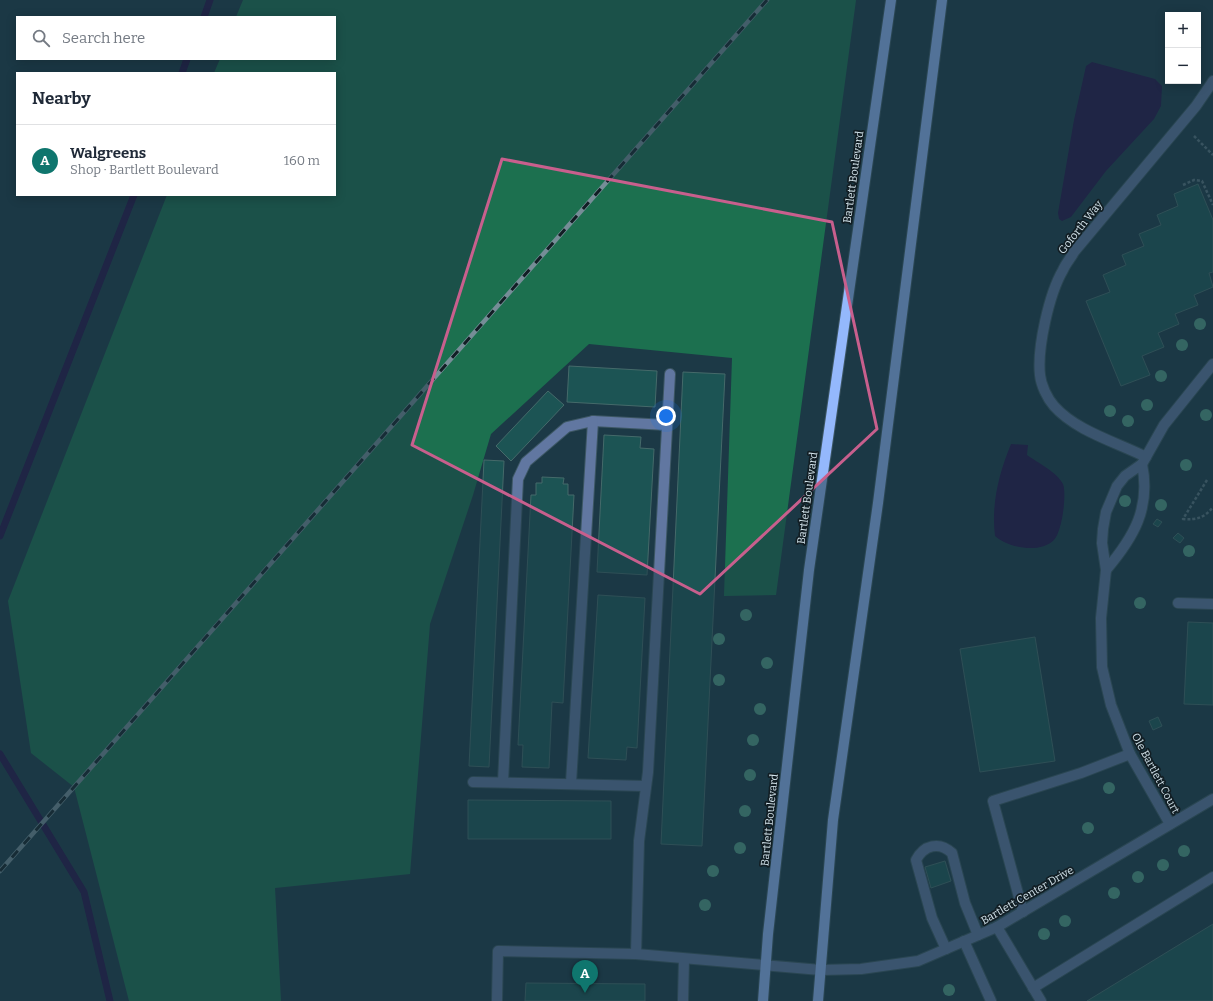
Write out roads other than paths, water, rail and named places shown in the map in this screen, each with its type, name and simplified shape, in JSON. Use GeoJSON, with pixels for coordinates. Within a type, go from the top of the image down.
{"type":"FeatureCollection","features":[{"type":"Feature","properties":{"kind":"main road","name":"Bartlett Boulevard"},"geometry":{"type":"LineString","coordinates":[[763,1001],[765,966],[809,570],[890,0]]}},
{"type":"Feature","properties":{"kind":"main road"},"geometry":{"type":"LineString","coordinates":[[818,1001],[833,820],[878,503],[942,0]]}},
{"type":"Feature","properties":{"kind":"street","name":"Goforth Way"},"geometry":{"type":"LineString","coordinates":[[1144,460],[1075,423],[1053,406],[1040,377],[1040,352],[1052,295],[1063,270],[1074,252],[1180,124],[1213,81]]}},
{"type":"Feature","properties":{"kind":"street","name":"Ole Bartlett Court"},"geometry":{"type":"LineString","coordinates":[[1170,824],[1130,754],[1111,704],[1102,667],[1101,618],[1106,570],[1102,543],[1106,512],[1117,486],[1125,476],[1144,460],[1164,425],[1213,364]]}},
{"type":"Feature","properties":{"kind":"street"},"geometry":{"type":"LineString","coordinates":[[636,954],[639,841],[648,772],[670,374]]}},
{"type":"Feature","properties":{"kind":"street"},"geometry":{"type":"LineString","coordinates":[[503,782],[518,479],[526,462],[567,427],[593,421],[667,425]]}},
{"type":"Feature","properties":{"kind":"street"},"geometry":{"type":"LineString","coordinates":[[571,783],[593,421]]}},
{"type":"Feature","properties":{"kind":"street"},"geometry":{"type":"LineString","coordinates":[[1106,570],[1123,550],[1136,528],[1145,496],[1146,482],[1144,460]]}},
{"type":"Feature","properties":{"kind":"street"},"geometry":{"type":"LineString","coordinates":[[1178,603],[1213,604]]}},
{"type":"Feature","properties":{"kind":"street"},"geometry":{"type":"LineString","coordinates":[[1023,912],[993,801],[1081,773],[1130,754]]}},
{"type":"Feature","properties":{"kind":"street"},"geometry":{"type":"LineString","coordinates":[[473,782],[571,783],[646,786]]}},
{"type":"Feature","properties":{"kind":"street","name":"Bartlett Center Drive"},"geometry":{"type":"LineString","coordinates":[[497,1001],[498,951],[636,954],[821,970],[889,966],[918,961],[997,927],[1213,799]]}},
{"type":"Feature","properties":{"kind":"street"},"geometry":{"type":"LineString","coordinates":[[946,949],[932,918],[916,860],[921,852],[927,848],[939,846],[947,849],[952,854],[965,903],[978,935]]}},
{"type":"Feature","properties":{"kind":"street"},"geometry":{"type":"LineString","coordinates":[[1033,988],[1213,877]]}},
{"type":"Feature","properties":{"kind":"street"},"geometry":{"type":"LineString","coordinates":[[997,927],[1041,1001]]}},
{"type":"Feature","properties":{"kind":"street"},"geometry":{"type":"LineString","coordinates":[[964,941],[991,1001]]}},
{"type":"Feature","properties":{"kind":"street"},"geometry":{"type":"LineString","coordinates":[[683,1001],[684,959]]}},
{"type":"Feature","properties":{"kind":"waterway"},"geometry":{"type":"LineString","coordinates":[[204,16],[210,0]]}},
{"type":"Feature","properties":{"kind":"waterway"},"geometry":{"type":"LineString","coordinates":[[182,72],[187,60]]}},
{"type":"Feature","properties":{"kind":"waterway"},"geometry":{"type":"LineString","coordinates":[[0,536],[134,196]]}},
{"type":"Feature","properties":{"kind":"waterway"},"geometry":{"type":"LineString","coordinates":[[0,754],[84,892],[110,1001]]}},
{"type":"Feature","properties":{"kind":"railway"},"geometry":{"type":"LineString","coordinates":[[0,871],[767,0]]}},
{"type":"Feature","properties":{"kind":"place","name":"Walgreens"},"geometry":{"type":"Point","coordinates":[585,993]}}]}
